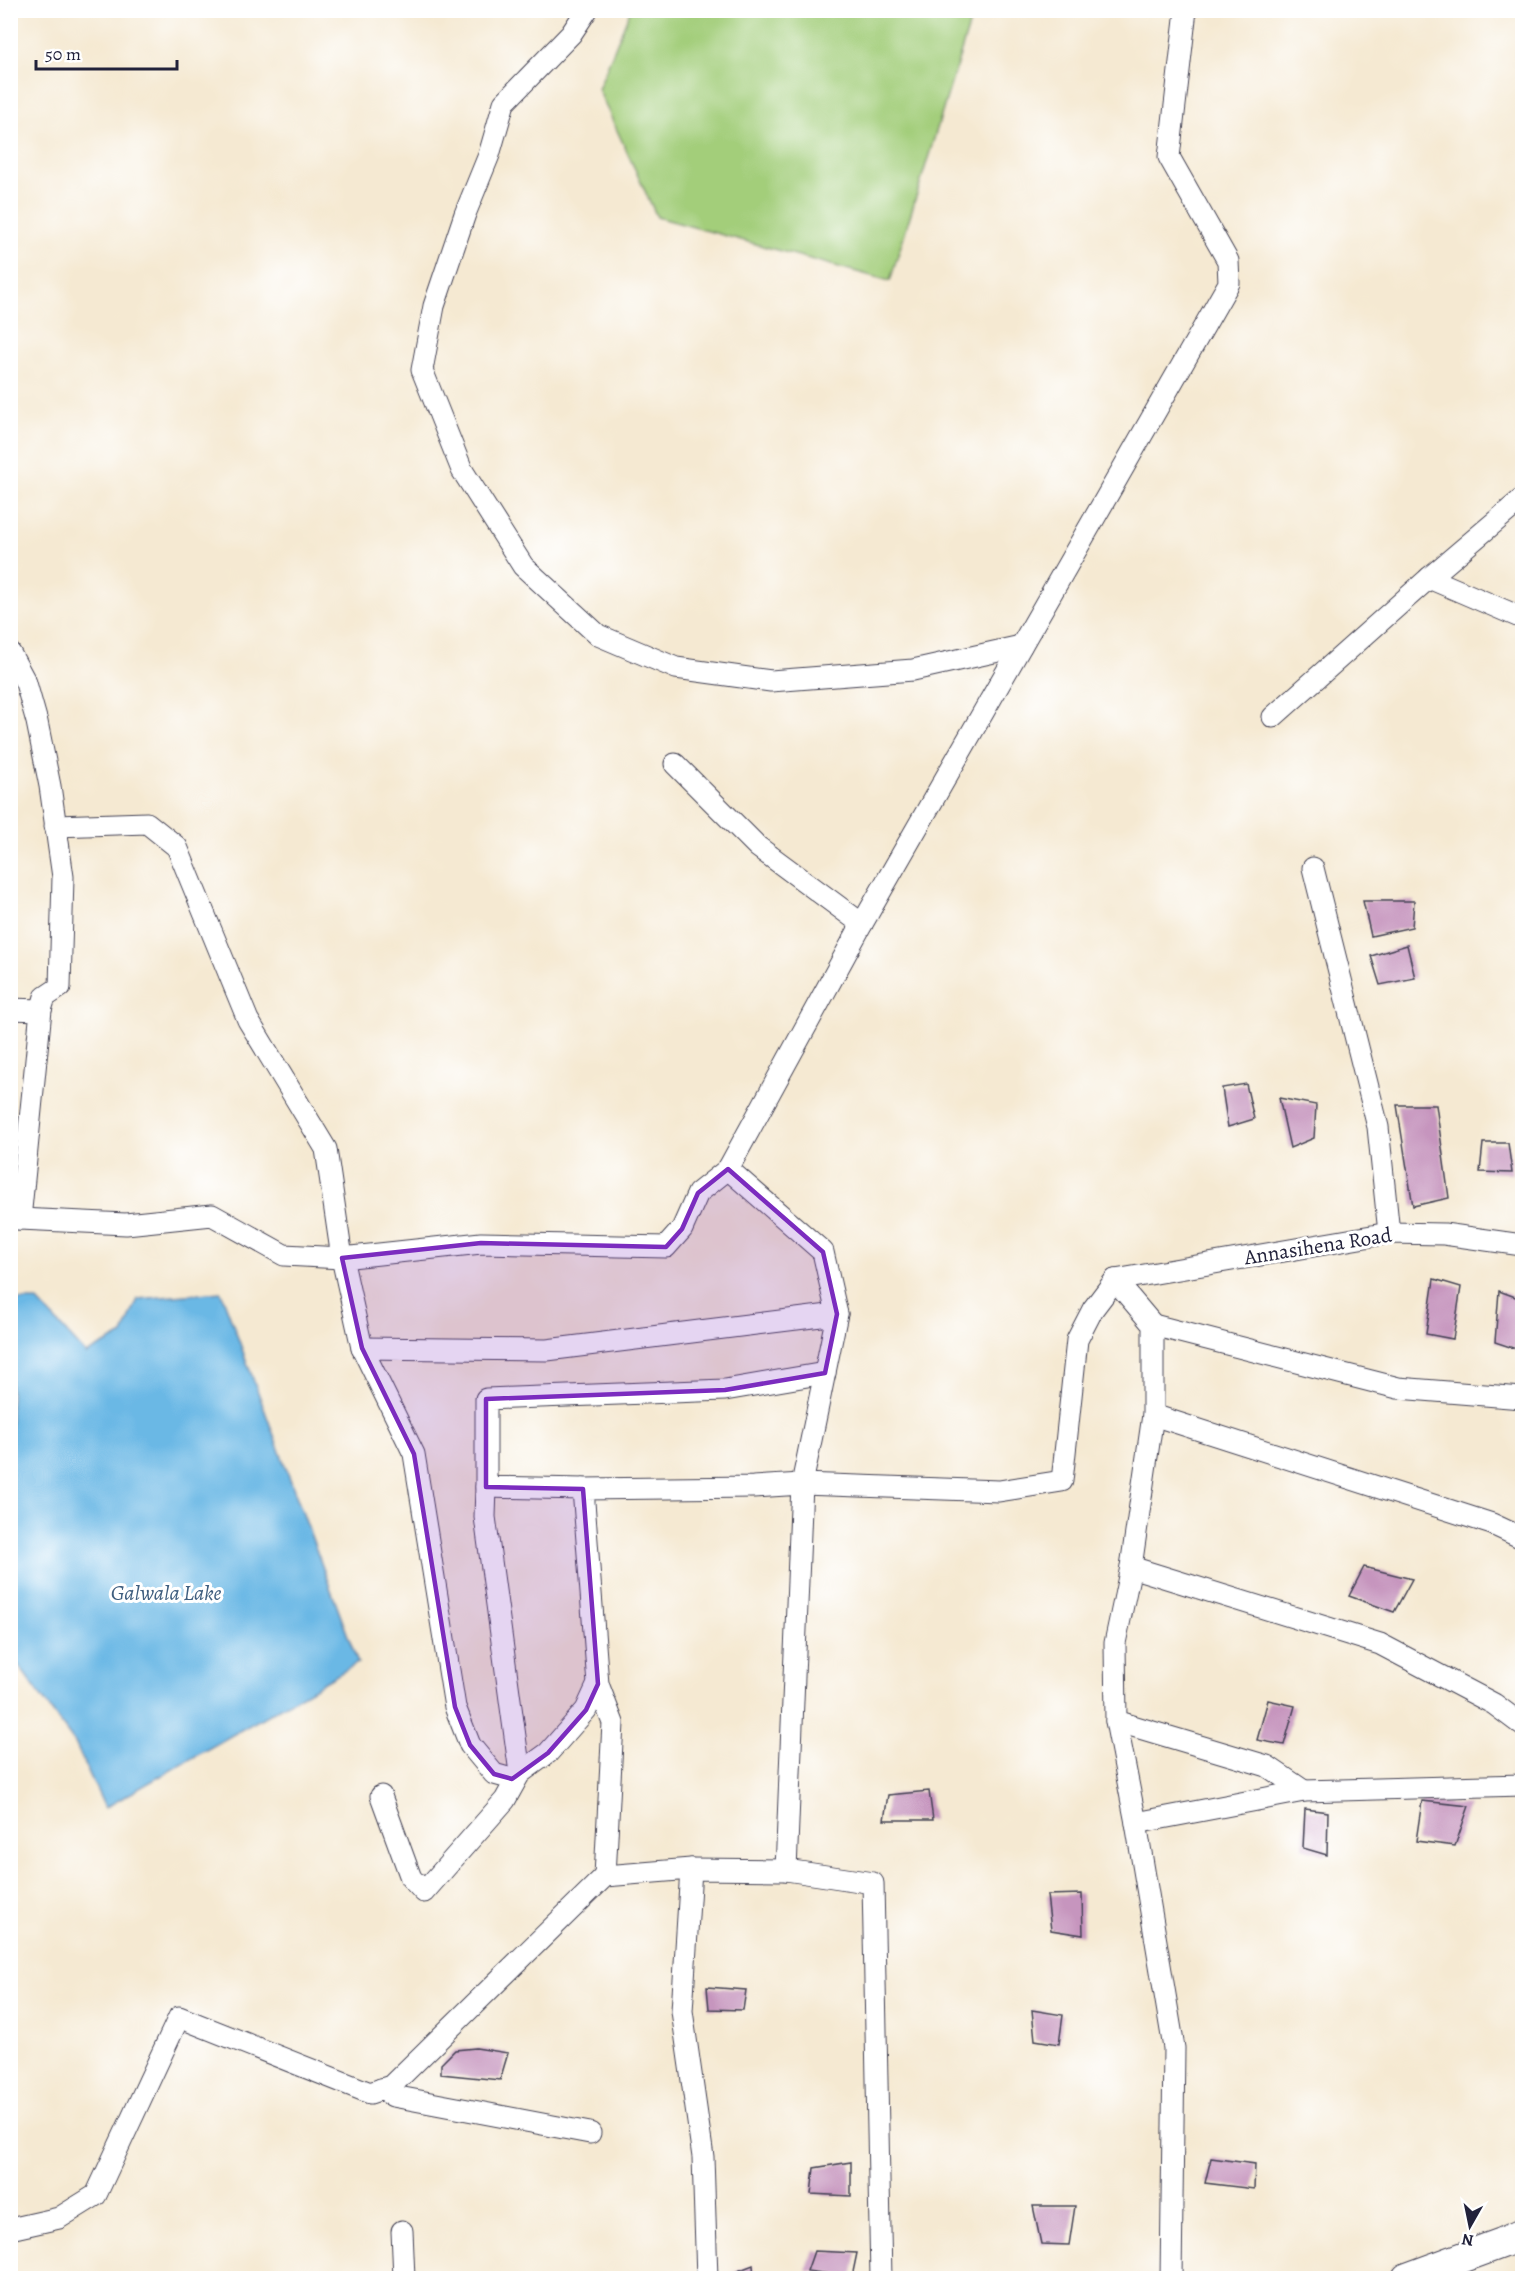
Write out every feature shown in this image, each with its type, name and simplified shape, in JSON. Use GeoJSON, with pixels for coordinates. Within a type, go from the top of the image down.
{"type":"FeatureCollection","features":[{"type":"Feature","properties":{"kind":"street"},"geometry":{"type":"LineString","coordinates":[[587,10],[572,34],[504,103],[489,155],[465,214],[434,306],[422,370],[462,470],[523,566],[598,635],[676,668],[771,681],[913,670],[1021,646]]}},
{"type":"Feature","properties":{"kind":"street"},"geometry":{"type":"LineString","coordinates":[[10,653],[26,682],[37,722],[50,786],[63,877],[60,987],[45,997],[40,1010],[15,1219],[126,1224],[212,1215],[284,1256],[342,1258],[481,1244],[666,1247],[682,1229],[698,1193],[728,1169],[862,924],[1229,283],[1228,261],[1169,157],[1186,10]]}},
{"type":"Feature","properties":{"kind":"street"},"geometry":{"type":"LineString","coordinates":[[1273,717],[1429,578],[1522,499]]}},
{"type":"Feature","properties":{"kind":"street"},"geometry":{"type":"LineString","coordinates":[[1429,578],[1522,618]]}},
{"type":"Feature","properties":{"kind":"street"},"geometry":{"type":"LineString","coordinates":[[675,764],[758,847],[862,924]]}},
{"type":"Feature","properties":{"kind":"street"},"geometry":{"type":"LineString","coordinates":[[55,826],[147,823],[177,847],[248,1020],[326,1149],[342,1258],[362,1348],[414,1454],[455,1707],[470,1745],[494,1774],[512,1779],[548,1753],[586,1710],[598,1684]]}},
{"type":"Feature","properties":{"kind":"street"},"geometry":{"type":"LineString","coordinates":[[1313,868],[1378,1127],[1389,1233]]}},
{"type":"Feature","properties":{"kind":"street"},"geometry":{"type":"LineString","coordinates":[[10,1009],[40,1010]]}},
{"type":"Feature","properties":{"kind":"street"},"geometry":{"type":"LineString","coordinates":[[728,1169],[824,1252],[837,1314],[802,1484],[798,1532],[786,1870]]}},
{"type":"Feature","properties":{"kind":"street","name":"Annasihena Road"},"geometry":{"type":"LineString","coordinates":[[1115,1280],[1389,1233],[1444,1234],[1522,1245]]}},
{"type":"Feature","properties":{"kind":"street"},"geometry":{"type":"LineString","coordinates":[[486,1487],[583,1489],[753,1487],[802,1484],[999,1491],[1062,1481],[1077,1340],[1093,1309],[1115,1280],[1153,1325],[1398,1388],[1522,1398]]}},
{"type":"Feature","properties":{"kind":"street"},"geometry":{"type":"LineString","coordinates":[[362,1348],[547,1350],[837,1314]]}},
{"type":"Feature","properties":{"kind":"street"},"geometry":{"type":"LineString","coordinates":[[1153,1325],[1154,1415],[1131,1567],[1114,1644],[1116,1721],[1136,1823],[1174,2048],[1171,2278]]}},
{"type":"Feature","properties":{"kind":"street"},"geometry":{"type":"LineString","coordinates":[[381,1796],[411,1878],[424,1892],[505,1800],[520,1773],[484,1518],[486,1399],[725,1389],[825,1373]]}},
{"type":"Feature","properties":{"kind":"street"},"geometry":{"type":"LineString","coordinates":[[1154,1415],[1492,1524],[1522,1538]]}},
{"type":"Feature","properties":{"kind":"street"},"geometry":{"type":"LineString","coordinates":[[583,1489],[598,1684],[613,1722],[605,1876]]}},
{"type":"Feature","properties":{"kind":"street"},"geometry":{"type":"LineString","coordinates":[[1131,1567],[1380,1644],[1494,1704],[1522,1725]]}},
{"type":"Feature","properties":{"kind":"street"},"geometry":{"type":"LineString","coordinates":[[1116,1721],[1267,1766],[1304,1791]]}},
{"type":"Feature","properties":{"kind":"street"},"geometry":{"type":"LineString","coordinates":[[1136,1823],[1304,1791],[1522,1785]]}},
{"type":"Feature","properties":{"kind":"street"},"geometry":{"type":"LineString","coordinates":[[691,1869],[682,2011],[704,2157],[707,2278]]}},
{"type":"Feature","properties":{"kind":"street"},"geometry":{"type":"LineString","coordinates":[[10,2229],[59,2217],[96,2195],[179,2017],[370,2093],[391,2086],[605,1876],[691,1869],[786,1870],[873,1882],[881,2278]]}},
{"type":"Feature","properties":{"kind":"street"},"geometry":{"type":"LineString","coordinates":[[381,2089],[393,2096],[590,2133]]}},
{"type":"Feature","properties":{"kind":"street"},"geometry":{"type":"LineString","coordinates":[[402,2231],[404,2278]]}},
{"type":"Feature","properties":{"kind":"street"},"geometry":{"type":"LineString","coordinates":[[1407,2278],[1522,2234]]}},
{"type":"Feature","properties":{"kind":"highlighted area"},"geometry":{"type":"Polygon","coordinates":[[[728,1169],[823,1252],[837,1314],[825,1373],[725,1390],[486,1399],[486,1487],[583,1489],[598,1684],[586,1710],[548,1753],[512,1779],[494,1774],[470,1745],[455,1707],[414,1454],[362,1348],[342,1258],[481,1243],[666,1247],[682,1229],[698,1193],[728,1169]]]}},
{"type":"Feature","properties":{"kind":"green space"},"geometry":{"type":"Polygon","coordinates":[[[958,10],[971,19],[890,281],[657,217],[598,89],[630,11],[958,10]]]}},
{"type":"Feature","properties":{"kind":"water","name":"Galwala Lake"},"geometry":{"type":"Polygon","coordinates":[[[221,1292],[358,1663],[105,1808],[75,1743],[11,1655],[11,1300],[37,1300],[86,1354],[123,1334],[138,1299],[221,1292]]]}},
{"type":"Feature","properties":{"kind":"building"},"geometry":{"type":"Polygon","coordinates":[[[1363,901],[1414,901],[1412,927],[1371,936],[1363,901]]]}},
{"type":"Feature","properties":{"kind":"building"},"geometry":{"type":"Polygon","coordinates":[[[1407,945],[1415,978],[1380,985],[1371,956],[1407,945]]]}},
{"type":"Feature","properties":{"kind":"building"},"geometry":{"type":"Polygon","coordinates":[[[1246,1084],[1254,1119],[1228,1127],[1222,1088],[1246,1084]]]}},
{"type":"Feature","properties":{"kind":"building"},"geometry":{"type":"Polygon","coordinates":[[[1279,1098],[1316,1105],[1314,1138],[1290,1148],[1279,1098]]]}},
{"type":"Feature","properties":{"kind":"building"},"geometry":{"type":"Polygon","coordinates":[[[1397,1105],[1436,1105],[1449,1198],[1413,1206],[1397,1105]]]}},
{"type":"Feature","properties":{"kind":"building"},"geometry":{"type":"Polygon","coordinates":[[[1483,1143],[1508,1143],[1512,1173],[1480,1172],[1483,1143]]]}},
{"type":"Feature","properties":{"kind":"building"},"geometry":{"type":"Polygon","coordinates":[[[1434,1279],[1461,1287],[1453,1339],[1426,1334],[1434,1279]]]}},
{"type":"Feature","properties":{"kind":"building"},"geometry":{"type":"Polygon","coordinates":[[[1499,1291],[1521,1299],[1516,1349],[1495,1342],[1499,1291]]]}},
{"type":"Feature","properties":{"kind":"building"},"geometry":{"type":"Polygon","coordinates":[[[1364,1567],[1412,1579],[1394,1612],[1349,1596],[1364,1567]]]}},
{"type":"Feature","properties":{"kind":"building"},"geometry":{"type":"Polygon","coordinates":[[[1268,1700],[1295,1706],[1284,1745],[1257,1740],[1268,1700]]]}},
{"type":"Feature","properties":{"kind":"building"},"geometry":{"type":"Polygon","coordinates":[[[929,1791],[933,1820],[884,1820],[888,1795],[929,1791]]]}},
{"type":"Feature","properties":{"kind":"building"},"geometry":{"type":"Polygon","coordinates":[[[1422,1801],[1469,1806],[1455,1846],[1416,1841],[1422,1801]]]}},
{"type":"Feature","properties":{"kind":"building"},"geometry":{"type":"Polygon","coordinates":[[[1305,1809],[1328,1812],[1327,1855],[1303,1848],[1305,1809]]]}},
{"type":"Feature","properties":{"kind":"building"},"geometry":{"type":"Polygon","coordinates":[[[1082,1894],[1083,1935],[1051,1930],[1047,1895],[1082,1894]]]}},
{"type":"Feature","properties":{"kind":"building"},"geometry":{"type":"Polygon","coordinates":[[[707,1987],[746,1990],[743,2010],[709,2009],[707,1987]]]}},
{"type":"Feature","properties":{"kind":"building"},"geometry":{"type":"Polygon","coordinates":[[[1032,2010],[1063,2015],[1059,2044],[1035,2040],[1032,2010]]]}},
{"type":"Feature","properties":{"kind":"building"},"geometry":{"type":"Polygon","coordinates":[[[476,2048],[508,2053],[500,2080],[441,2074],[441,2064],[455,2050],[476,2048]]]}},
{"type":"Feature","properties":{"kind":"building"},"geometry":{"type":"Polygon","coordinates":[[[1211,2158],[1255,2164],[1254,2189],[1205,2183],[1211,2158]]]}},
{"type":"Feature","properties":{"kind":"building"},"geometry":{"type":"Polygon","coordinates":[[[851,2162],[851,2196],[811,2194],[814,2168],[851,2162]]]}},
{"type":"Feature","properties":{"kind":"building"},"geometry":{"type":"Polygon","coordinates":[[[1033,2206],[1075,2206],[1069,2245],[1041,2244],[1033,2206]]]}},
{"type":"Feature","properties":{"kind":"building"},"geometry":{"type":"Polygon","coordinates":[[[814,2251],[857,2253],[852,2277],[807,2271],[814,2251]]]}},
{"type":"Feature","properties":{"kind":"building"},"geometry":{"type":"Polygon","coordinates":[[[753,2265],[754,2278],[731,2278],[730,2274],[753,2265]]]}}]}
